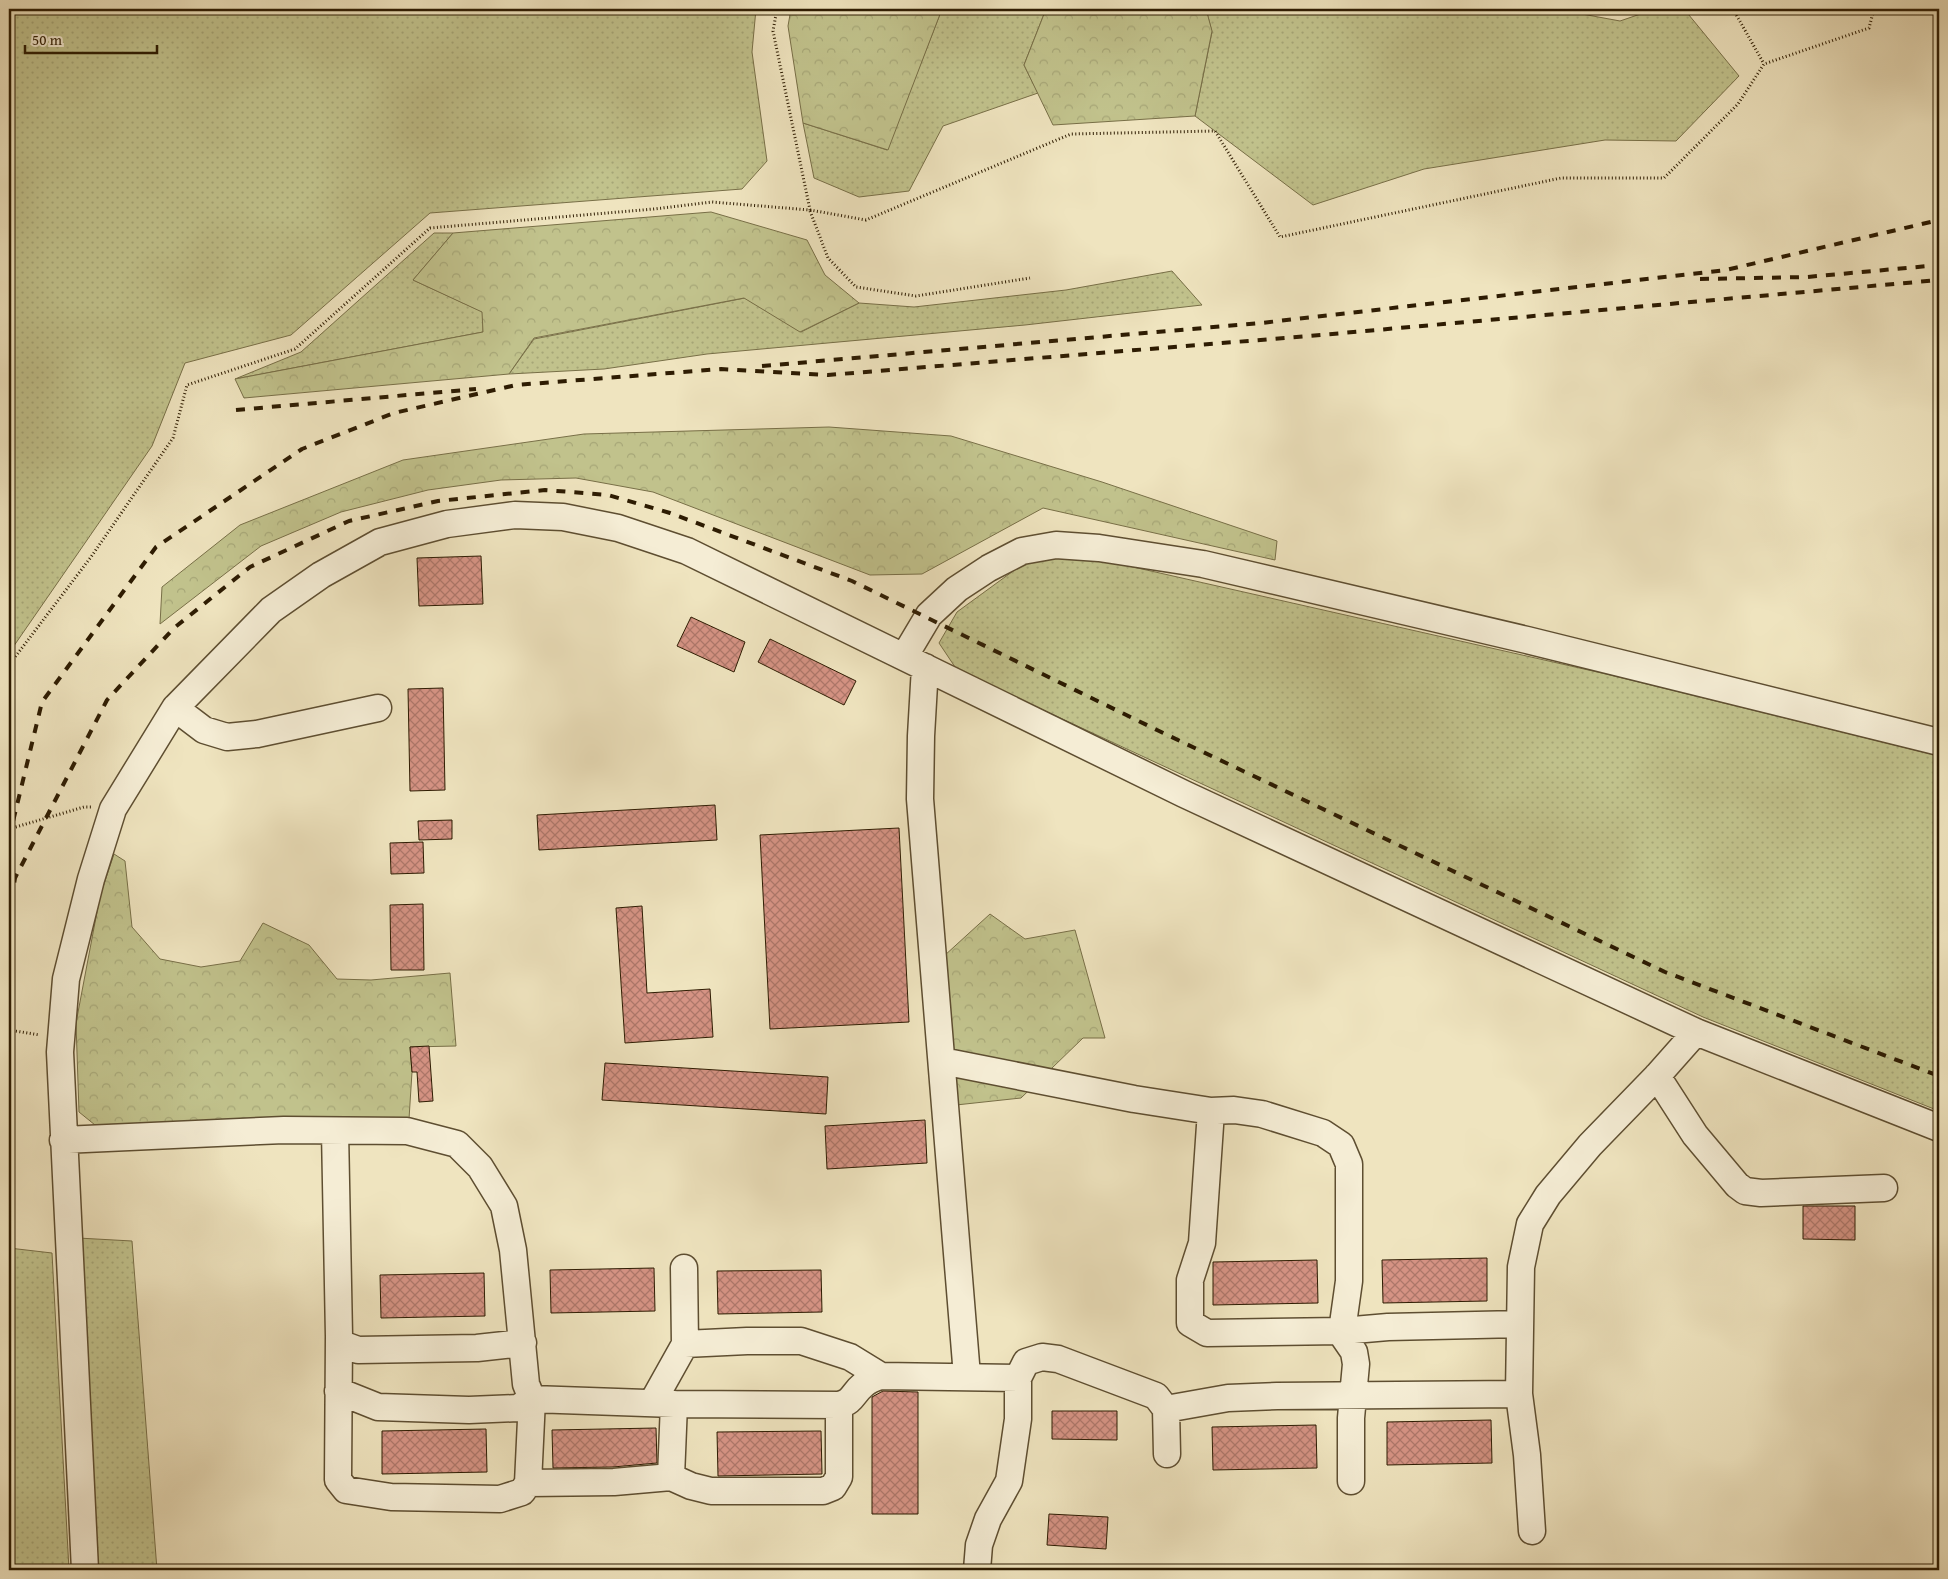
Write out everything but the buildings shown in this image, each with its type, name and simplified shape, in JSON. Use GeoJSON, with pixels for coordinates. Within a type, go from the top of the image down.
{"type":"FeatureCollection","features":[{"type":"Feature","properties":{"kind":"street"},"geometry":{"type":"LineString","coordinates":[[85,1570],[60,1052],[66,978],[91,879],[113,809],[175,708],[271,610],[321,575],[380,542],[447,524],[515,515],[563,517],[618,528],[687,551],[1184,794],[1696,1032],[1939,1128]]}},
{"type":"Feature","properties":{"kind":"street"},"geometry":{"type":"LineString","coordinates":[[968,1376],[920,799],[921,736],[915,662],[930,615],[958,589],[989,568],[1022,552],[1056,545],[1203,564],[1527,640],[1939,742]]}},
{"type":"Feature","properties":{"kind":"street"},"geometry":{"type":"LineString","coordinates":[[175,708],[204,730],[227,737],[257,734],[378,708]]}},
{"type":"Feature","properties":{"kind":"street"},"geometry":{"type":"LineString","coordinates":[[1532,1531],[1527,1455],[1519,1394],[1522,1267],[1530,1224],[1548,1195],[1590,1145],[1657,1076],[1696,1032]]}},
{"type":"Feature","properties":{"kind":"street"},"geometry":{"type":"LineString","coordinates":[[942,1061],[1134,1099],[1211,1111],[1234,1110],[1262,1114],[1323,1132],[1340,1145],[1349,1164],[1348,1281],[1342,1331],[1343,1336],[1354,1352],[1356,1364],[1353,1396],[1351,1481]]}},
{"type":"Feature","properties":{"kind":"street"},"geometry":{"type":"LineString","coordinates":[[1657,1076],[1695,1135],[1736,1186],[1745,1191],[1761,1193],[1884,1188]]}},
{"type":"Feature","properties":{"kind":"street"},"geometry":{"type":"LineString","coordinates":[[1211,1111],[1202,1243],[1190,1280],[1190,1323],[1206,1333],[1342,1331],[1388,1327],[1520,1324]]}},
{"type":"Feature","properties":{"kind":"street"},"geometry":{"type":"LineString","coordinates":[[64,1140],[284,1130],[406,1132],[457,1144],[480,1167],[504,1206],[513,1250],[526,1384],[532,1399],[528,1483],[522,1492],[500,1499],[391,1497],[346,1490],[338,1480],[339,1343],[335,1131]]}},
{"type":"Feature","properties":{"kind":"street"},"geometry":{"type":"LineString","coordinates":[[671,1477],[663,1403],[685,1344],[684,1268]]}},
{"type":"Feature","properties":{"kind":"street"},"geometry":{"type":"LineString","coordinates":[[685,1344],[801,1341],[850,1357],[881,1376]]}},
{"type":"Feature","properties":{"kind":"street"},"geometry":{"type":"LineString","coordinates":[[339,1343],[358,1350],[477,1348],[523,1343]]}},
{"type":"Feature","properties":{"kind":"street"},"geometry":{"type":"LineString","coordinates":[[978,1570],[978,1545],[985,1527],[1009,1481],[1018,1419],[1018,1378],[1026,1362],[1042,1357],[1058,1359],[1156,1396],[1166,1409],[1167,1454]]}},
{"type":"Feature","properties":{"kind":"street"},"geometry":{"type":"LineString","coordinates":[[338,1391],[378,1406],[469,1410],[518,1408],[532,1399],[839,1405],[847,1403],[862,1385],[871,1379],[881,1376],[1018,1378]]}},
{"type":"Feature","properties":{"kind":"street"},"geometry":{"type":"LineString","coordinates":[[1166,1409],[1228,1398],[1519,1394]]}},
{"type":"Feature","properties":{"kind":"street"},"geometry":{"type":"LineString","coordinates":[[528,1483],[614,1482],[671,1477],[710,1492],[823,1491],[834,1487],[839,1477],[839,1405]]}},
{"type":"Feature","properties":{"kind":"path"},"geometry":{"type":"LineString","coordinates":[[777,9],[773,31],[810,210],[828,258],[856,287],[916,296],[1030,278]]}},
{"type":"Feature","properties":{"kind":"path"},"geometry":{"type":"LineString","coordinates":[[1733,9],[1764,64]]}},
{"type":"Feature","properties":{"kind":"path"},"geometry":{"type":"LineString","coordinates":[[9,665],[91,557],[173,438],[187,385],[295,349],[430,228],[645,210],[712,202],[810,210],[866,220],[1071,134],[1216,131],[1280,238],[1561,178],[1664,178],[1738,104],[1764,64],[1868,28],[1874,9]]}},
{"type":"Feature","properties":{"kind":"path"},"geometry":{"type":"LineString","coordinates":[[9,829],[84,807],[113,809]]}},
{"type":"Feature","properties":{"kind":"path"},"geometry":{"type":"LineString","coordinates":[[9,1030],[61,1037]]}},
{"type":"Feature","properties":{"kind":"green space"},"geometry":{"type":"Polygon","coordinates":[[[9,9],[756,9],[752,52],[767,161],[742,189],[430,213],[291,335],[185,363],[152,446],[9,653],[9,9]]]}},
{"type":"Feature","properties":{"kind":"green space"},"geometry":{"type":"Polygon","coordinates":[[[791,9],[942,9],[888,150],[803,123],[788,26],[791,9]]]}},
{"type":"Feature","properties":{"kind":"green space"},"geometry":{"type":"Polygon","coordinates":[[[942,9],[1046,9],[1024,65],[1038,93],[943,126],[909,191],[859,197],[814,178],[803,123],[887,150],[942,9]]]}},
{"type":"Feature","properties":{"kind":"green space"},"geometry":{"type":"Polygon","coordinates":[[[1046,9],[1206,9],[1212,31],[1195,116],[1053,125],[1024,65],[1046,9]]]}},
{"type":"Feature","properties":{"kind":"green space"},"geometry":{"type":"Polygon","coordinates":[[[1206,9],[1555,9],[1620,21],[1655,9],[1684,9],[1739,76],[1676,141],[1605,140],[1424,169],[1313,205],[1195,116],[1212,32],[1206,9]]]}},
{"type":"Feature","properties":{"kind":"green space"},"geometry":{"type":"Polygon","coordinates":[[[711,212],[807,240],[825,275],[859,303],[800,332],[744,298],[534,338],[509,374],[244,398],[235,379],[483,332],[482,312],[413,280],[453,233],[711,212]]]}},
{"type":"Feature","properties":{"kind":"green space"},"geometry":{"type":"Polygon","coordinates":[[[434,233],[453,233],[413,280],[483,312],[483,332],[235,379],[301,352],[434,233]]]}},
{"type":"Feature","properties":{"kind":"green space"},"geometry":{"type":"Polygon","coordinates":[[[1172,271],[1202,305],[1025,325],[707,354],[604,369],[509,374],[534,339],[745,298],[801,332],[859,303],[914,307],[1066,290],[1172,271]]]}},
{"type":"Feature","properties":{"kind":"green space"},"geometry":{"type":"Polygon","coordinates":[[[829,427],[951,436],[1102,482],[1277,541],[1275,560],[1043,508],[922,574],[870,575],[653,492],[576,478],[501,480],[428,490],[341,512],[261,546],[160,624],[162,587],[240,525],[403,460],[584,434],[829,427]]]}},
{"type":"Feature","properties":{"kind":"green space"},"geometry":{"type":"Polygon","coordinates":[[[1089,557],[1606,674],[1939,756],[1939,1111],[1703,1017],[957,670],[939,643],[957,612],[1031,558],[1089,557]]]}},
{"type":"Feature","properties":{"kind":"green space"},"geometry":{"type":"Polygon","coordinates":[[[114,854],[125,861],[132,927],[160,959],[201,967],[240,961],[263,923],[309,945],[337,979],[371,980],[450,973],[456,1046],[410,1047],[412,1072],[409,1119],[312,1117],[95,1125],[79,1112],[76,1023],[100,896],[114,854]]]}},
{"type":"Feature","properties":{"kind":"green space"},"geometry":{"type":"Polygon","coordinates":[[[990,914],[1025,939],[1075,930],[1105,1038],[1083,1038],[1021,1098],[956,1105],[944,956],[990,914]]]}},
{"type":"Feature","properties":{"kind":"green space"},"geometry":{"type":"Polygon","coordinates":[[[78,1238],[132,1241],[157,1570],[98,1570],[78,1238]]]}},
{"type":"Feature","properties":{"kind":"green space"},"geometry":{"type":"Polygon","coordinates":[[[9,1248],[52,1253],[69,1570],[9,1570],[9,1248]]]}},
{"type":"Feature","properties":{"kind":"railway"},"geometry":{"type":"LineString","coordinates":[[762,366],[1261,323],[1726,270],[1939,220]]}},
{"type":"Feature","properties":{"kind":"railway"},"geometry":{"type":"LineString","coordinates":[[1700,279],[1807,277],[1939,265]]}},
{"type":"Feature","properties":{"kind":"railway"},"geometry":{"type":"LineString","coordinates":[[9,838],[42,702],[156,547],[302,449],[394,413],[516,385],[721,369],[828,375],[1309,336],[1939,280]]}},
{"type":"Feature","properties":{"kind":"railway"},"geometry":{"type":"LineString","coordinates":[[236,410],[476,389]]}},
{"type":"Feature","properties":{"kind":"railway"},"geometry":{"type":"LineString","coordinates":[[9,918],[15,878],[107,700],[174,628],[250,567],[349,521],[438,501],[545,490],[608,495],[670,513],[852,581],[1157,730],[1665,972],[1939,1076]]}}]}
